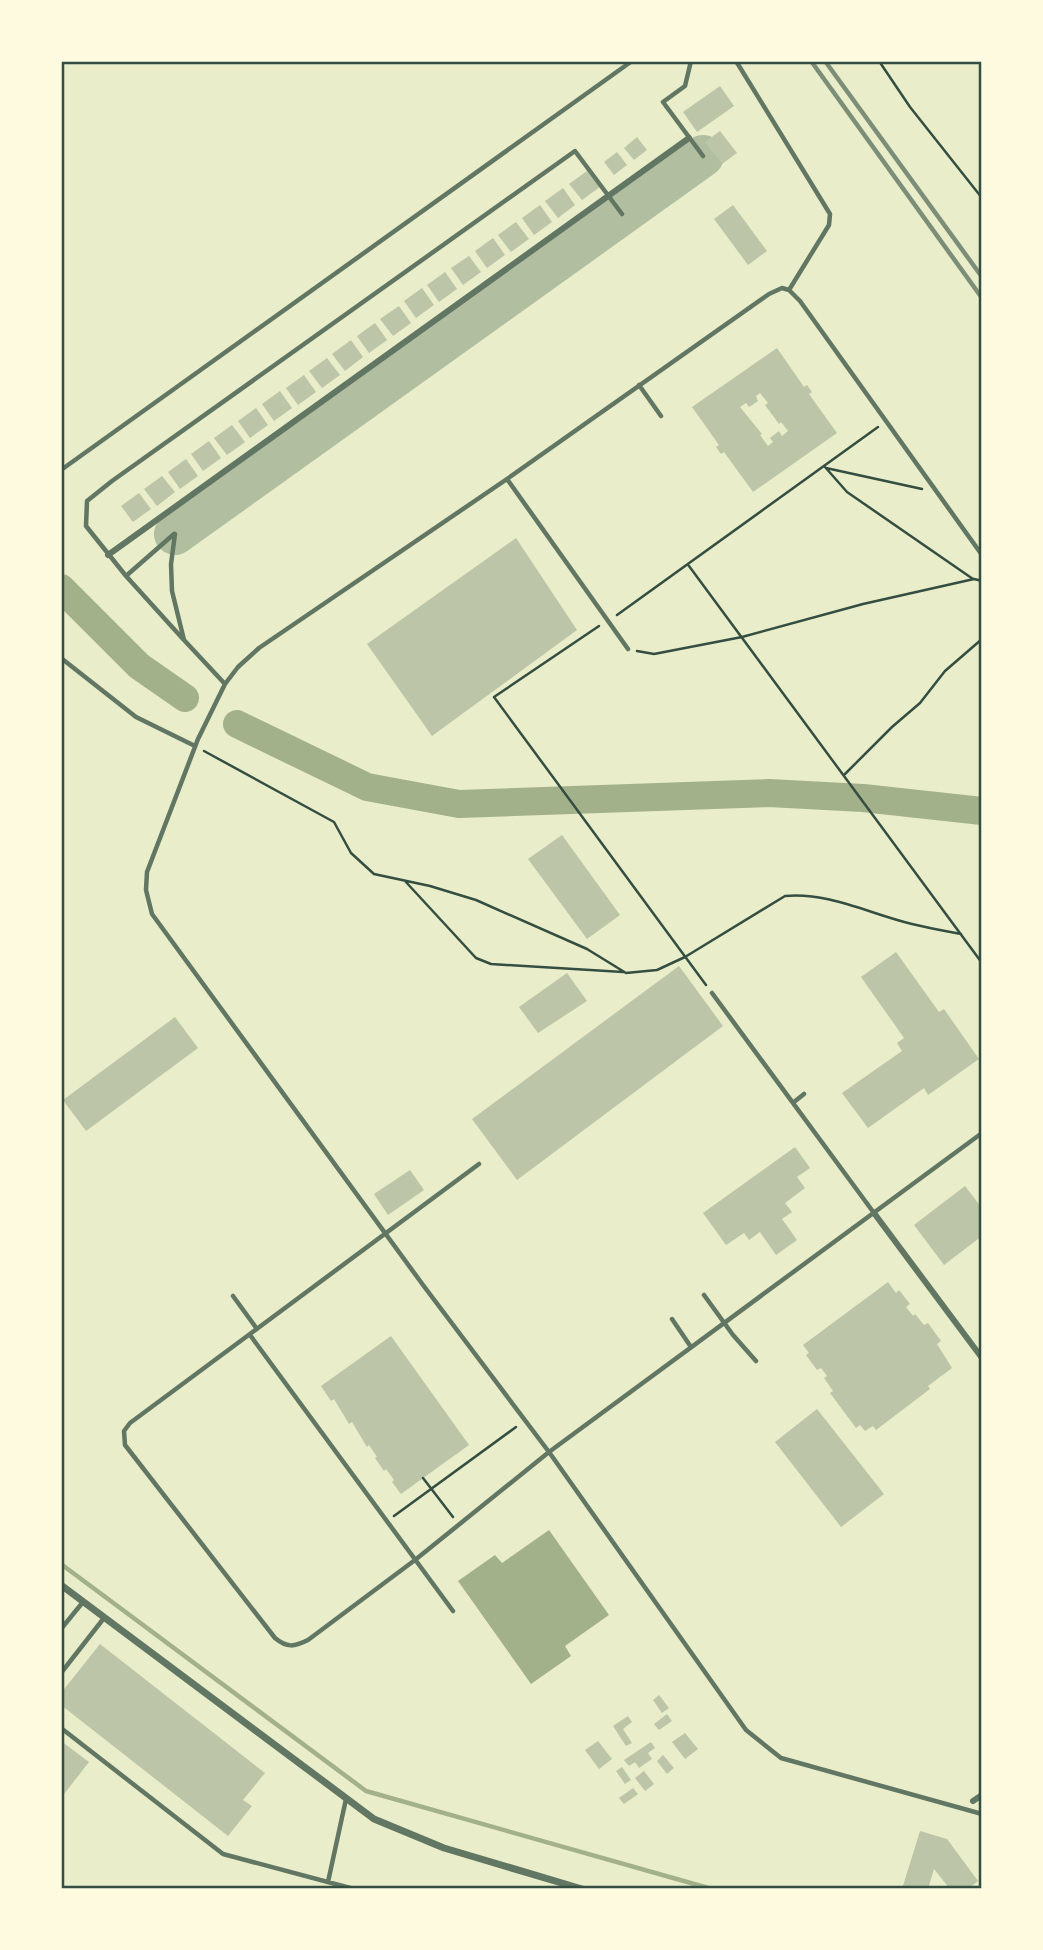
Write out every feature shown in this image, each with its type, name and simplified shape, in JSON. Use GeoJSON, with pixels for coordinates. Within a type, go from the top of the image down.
{"type":"FeatureCollection","features":[{"type":"Feature","properties":{"kind":"street"},"geometry":{"type":"LineString","coordinates":[[108,555],[689,138]]}},
{"type":"Feature","properties":{"kind":"street"},"geometry":{"type":"LineString","coordinates":[[874,1213],[982,1359]]}},
{"type":"Feature","properties":{"kind":"street"},"geometry":{"type":"LineString","coordinates":[[61,1585],[374,1819],[444,1848],[582,1889]]}},
{"type":"Feature","properties":{"kind":"street"},"geometry":{"type":"LineString","coordinates":[[973,1801],[982,1795]]}},
{"type":"Feature","properties":{"kind":"lane"},"geometry":{"type":"LineString","coordinates":[[61,470],[632,61]]}},
{"type":"Feature","properties":{"kind":"lane"},"geometry":{"type":"LineString","coordinates":[[691,61],[685,86],[663,102],[703,156]]}},
{"type":"Feature","properties":{"kind":"lane"},"geometry":{"type":"LineString","coordinates":[[736,61],[830,214],[830,225],[789,290]]}},
{"type":"Feature","properties":{"kind":"lane"},"geometry":{"type":"LineString","coordinates":[[225,684],[126,576],[86,526],[87,500],[575,152],[622,214]]}},
{"type":"Feature","properties":{"kind":"lane"},"geometry":{"type":"LineString","coordinates":[[982,555],[800,301],[789,290],[782,288],[769,294],[507,479],[259,648],[237,667],[225,684],[195,746],[147,872],[146,890],[152,914],[385,1234],[549,1452],[746,1730],[781,1758],[982,1814]]}},
{"type":"Feature","properties":{"kind":"lane"},"geometry":{"type":"LineString","coordinates":[[639,385],[661,416]]}},
{"type":"Feature","properties":{"kind":"lane"},"geometry":{"type":"LineString","coordinates":[[507,479],[628,649]]}},
{"type":"Feature","properties":{"kind":"lane"},"geometry":{"type":"LineString","coordinates":[[126,576],[175,534],[171,564],[172,591],[184,640]]}},
{"type":"Feature","properties":{"kind":"lane"},"geometry":{"type":"LineString","coordinates":[[61,658],[136,717],[195,746]]}},
{"type":"Feature","properties":{"kind":"lane"},"geometry":{"type":"LineString","coordinates":[[712,993],[874,1213]]}},
{"type":"Feature","properties":{"kind":"lane"},"geometry":{"type":"LineString","coordinates":[[793,1102],[804,1094]]}},
{"type":"Feature","properties":{"kind":"lane"},"geometry":{"type":"LineString","coordinates":[[479,1164],[130,1423],[124,1431],[125,1445],[275,1638],[284,1645],[296,1646],[307,1640],[415,1560],[549,1452],[982,1133]]}},
{"type":"Feature","properties":{"kind":"lane"},"geometry":{"type":"LineString","coordinates":[[704,1295],[756,1361]]}},
{"type":"Feature","properties":{"kind":"lane"},"geometry":{"type":"LineString","coordinates":[[233,1296],[257,1329]]}},
{"type":"Feature","properties":{"kind":"lane"},"geometry":{"type":"LineString","coordinates":[[672,1319],[691,1347]]}},
{"type":"Feature","properties":{"kind":"lane"},"geometry":{"type":"LineString","coordinates":[[250,1335],[453,1611]]}},
{"type":"Feature","properties":{"kind":"lane"},"geometry":{"type":"LineString","coordinates":[[61,1629],[83,1602]]}},
{"type":"Feature","properties":{"kind":"lane"},"geometry":{"type":"LineString","coordinates":[[61,1673],[104,1618]]}},
{"type":"Feature","properties":{"kind":"lane"},"geometry":{"type":"LineString","coordinates":[[61,1728],[223,1854],[354,1889]]}},
{"type":"Feature","properties":{"kind":"lane"},"geometry":{"type":"LineString","coordinates":[[328,1882],[346,1799]]}},
{"type":"Feature","properties":{"kind":"path"},"geometry":{"type":"LineString","coordinates":[[878,61],[910,107],[982,198]]}},
{"type":"Feature","properties":{"kind":"path"},"geometry":{"type":"LineString","coordinates":[[712,993],[495,697],[688,565],[887,421]]}},
{"type":"Feature","properties":{"kind":"path"},"geometry":{"type":"LineString","coordinates":[[825,467],[936,492]]}},
{"type":"Feature","properties":{"kind":"path"},"geometry":{"type":"LineString","coordinates":[[825,467],[847,492],[974,579],[982,581]]}},
{"type":"Feature","properties":{"kind":"path"},"geometry":{"type":"LineString","coordinates":[[688,565],[982,964]]}},
{"type":"Feature","properties":{"kind":"path"},"geometry":{"type":"LineString","coordinates":[[628,649],[654,654],[742,637],[863,604],[974,579]]}},
{"type":"Feature","properties":{"kind":"path"},"geometry":{"type":"LineString","coordinates":[[844,775],[920,703],[944,671],[982,639]]}},
{"type":"Feature","properties":{"kind":"path"},"geometry":{"type":"LineString","coordinates":[[195,746],[334,822],[351,853],[374,874],[476,900],[587,950],[626,973]]}},
{"type":"Feature","properties":{"kind":"path"},"geometry":{"type":"LineString","coordinates":[[404,880],[476,958],[491,964],[626,973],[657,970],[685,957],[785,896],[794,895],[823,897],[913,924],[961,934]]}},
{"type":"Feature","properties":{"kind":"path"},"geometry":{"type":"LineString","coordinates":[[386,1522],[525,1420]]}},
{"type":"Feature","properties":{"kind":"path"},"geometry":{"type":"LineString","coordinates":[[423,1478],[460,1524]]}},
{"type":"Feature","properties":{"kind":"shaded area"},"geometry":{"type":"Polygon","coordinates":[[[549,1530],[609,1615],[565,1646],[571,1656],[531,1684],[458,1581],[495,1555],[502,1563],[549,1530]]]}},
{"type":"Feature","properties":{"kind":"building"},"geometry":{"type":"Polygon","coordinates":[[[720,86],[734,106],[697,132],[683,112],[720,86]]]}},
{"type":"Feature","properties":{"kind":"building"},"geometry":{"type":"Polygon","coordinates":[[[720,131],[737,153],[722,164],[705,142],[720,131]]]}},
{"type":"Feature","properties":{"kind":"building"},"geometry":{"type":"Polygon","coordinates":[[[637,137],[647,150],[634,160],[624,148],[637,137]]]}},
{"type":"Feature","properties":{"kind":"building"},"geometry":{"type":"Polygon","coordinates":[[[617,152],[627,165],[614,175],[604,162],[617,152]]]}},
{"type":"Feature","properties":{"kind":"building"},"geometry":{"type":"Polygon","coordinates":[[[587,171],[600,187],[582,200],[569,184],[587,171]]]}},
{"type":"Feature","properties":{"kind":"building"},"geometry":{"type":"Polygon","coordinates":[[[563,188],[575,205],[558,218],[545,201],[563,188]]]}},
{"type":"Feature","properties":{"kind":"building"},"geometry":{"type":"Polygon","coordinates":[[[540,205],[552,222],[534,235],[522,218],[540,205]]]}},
{"type":"Feature","properties":{"kind":"building"},"geometry":{"type":"Polygon","coordinates":[[[733,205],[767,251],[748,265],[714,219],[733,205]]]}},
{"type":"Feature","properties":{"kind":"building"},"geometry":{"type":"Polygon","coordinates":[[[516,222],[529,239],[511,252],[498,235],[516,222]]]}},
{"type":"Feature","properties":{"kind":"building"},"geometry":{"type":"Polygon","coordinates":[[[493,238],[505,255],[487,268],[475,251],[493,238]]]}},
{"type":"Feature","properties":{"kind":"building"},"geometry":{"type":"Polygon","coordinates":[[[469,256],[481,272],[463,285],[451,268],[469,256]]]}},
{"type":"Feature","properties":{"kind":"building"},"geometry":{"type":"Polygon","coordinates":[[[445,272],[457,289],[439,302],[427,285],[445,272]]]}},
{"type":"Feature","properties":{"kind":"building"},"geometry":{"type":"Polygon","coordinates":[[[422,288],[434,305],[416,318],[404,301],[422,288]]]}},
{"type":"Feature","properties":{"kind":"building"},"geometry":{"type":"Polygon","coordinates":[[[399,306],[411,323],[393,336],[380,319],[399,306]]]}},
{"type":"Feature","properties":{"kind":"building"},"geometry":{"type":"Polygon","coordinates":[[[375,323],[387,340],[369,353],[357,336],[375,323]]]}},
{"type":"Feature","properties":{"kind":"building"},"geometry":{"type":"Polygon","coordinates":[[[351,340],[363,357],[345,371],[332,354],[351,340]]]}},
{"type":"Feature","properties":{"kind":"building"},"geometry":{"type":"Polygon","coordinates":[[[777,348],[804,387],[807,385],[812,392],[809,394],[837,433],[753,492],[724,452],[721,454],[716,447],[719,445],[692,407],[777,348]],[[760,393],[756,396],[758,401],[749,407],[746,403],[740,407],[762,434],[760,435],[768,446],[773,442],[770,438],[779,431],[782,436],[788,431],[781,422],[779,424],[765,405],[768,403],[760,393]]]}},
{"type":"Feature","properties":{"kind":"building"},"geometry":{"type":"Polygon","coordinates":[[[327,358],[340,375],[322,388],[309,371],[327,358]]]}},
{"type":"Feature","properties":{"kind":"building"},"geometry":{"type":"Polygon","coordinates":[[[304,375],[316,392],[298,405],[286,388],[304,375]]]}},
{"type":"Feature","properties":{"kind":"building"},"geometry":{"type":"Polygon","coordinates":[[[280,391],[292,408],[274,421],[262,404],[280,391]]]}},
{"type":"Feature","properties":{"kind":"building"},"geometry":{"type":"Polygon","coordinates":[[[256,408],[268,425],[250,438],[238,421],[256,408]]]}},
{"type":"Feature","properties":{"kind":"building"},"geometry":{"type":"Polygon","coordinates":[[[232,425],[245,442],[227,455],[214,438],[232,425]]]}},
{"type":"Feature","properties":{"kind":"building"},"geometry":{"type":"Polygon","coordinates":[[[209,441],[221,458],[203,471],[191,454],[209,441]]]}},
{"type":"Feature","properties":{"kind":"building"},"geometry":{"type":"Polygon","coordinates":[[[186,459],[198,476],[180,489],[168,472],[186,459]]]}},
{"type":"Feature","properties":{"kind":"building"},"geometry":{"type":"Polygon","coordinates":[[[162,476],[175,492],[157,506],[144,489],[162,476]]]}},
{"type":"Feature","properties":{"kind":"building"},"geometry":{"type":"Polygon","coordinates":[[[139,493],[151,509],[133,522],[121,506],[139,493]]]}},
{"type":"Feature","properties":{"kind":"building"},"geometry":{"type":"Polygon","coordinates":[[[516,538],[577,630],[432,736],[367,644],[516,538]]]}},
{"type":"Feature","properties":{"kind":"building"},"geometry":{"type":"Polygon","coordinates":[[[562,835],[620,915],[587,939],[528,859],[562,835]]]}},
{"type":"Feature","properties":{"kind":"building"},"geometry":{"type":"Polygon","coordinates":[[[896,952],[939,1012],[944,1009],[979,1059],[928,1095],[924,1088],[868,1128],[842,1093],[902,1051],[897,1043],[904,1038],[861,977],[896,952]]]}},
{"type":"Feature","properties":{"kind":"building"},"geometry":{"type":"Polygon","coordinates":[[[679,966],[723,1026],[517,1180],[472,1119],[679,966]]]}},
{"type":"Feature","properties":{"kind":"building"},"geometry":{"type":"Polygon","coordinates":[[[567,973],[587,1001],[538,1033],[519,1007],[567,973]]]}},
{"type":"Feature","properties":{"kind":"building"},"geometry":{"type":"Polygon","coordinates":[[[175,1017],[198,1048],[86,1131],[63,1100],[175,1017]]]}},
{"type":"Feature","properties":{"kind":"building"},"geometry":{"type":"Polygon","coordinates":[[[795,1147],[810,1168],[797,1177],[805,1188],[785,1203],[792,1212],[782,1219],[797,1240],[776,1255],[760,1232],[749,1240],[744,1233],[726,1245],[703,1213],[795,1147]]]}},
{"type":"Feature","properties":{"kind":"building"},"geometry":{"type":"Polygon","coordinates":[[[410,1170],[424,1190],[388,1215],[374,1194],[410,1170]]]}},
{"type":"Feature","properties":{"kind":"building"},"geometry":{"type":"Polygon","coordinates":[[[965,1186],[982,1208],[982,1236],[944,1265],[914,1225],[965,1186]]]}},
{"type":"Feature","properties":{"kind":"building"},"geometry":{"type":"Polygon","coordinates":[[[888,1282],[896,1293],[899,1290],[910,1304],[906,1307],[913,1316],[915,1314],[924,1325],[928,1323],[941,1341],[937,1344],[952,1368],[928,1386],[930,1389],[876,1430],[873,1426],[865,1431],[860,1425],[856,1428],[830,1393],[833,1391],[824,1378],[827,1376],[821,1368],[817,1370],[806,1355],[809,1353],[803,1345],[888,1282]]]}},
{"type":"Feature","properties":{"kind":"building"},"geometry":{"type":"Polygon","coordinates":[[[391,1336],[469,1445],[401,1494],[352,1422],[349,1424],[334,1399],[331,1401],[321,1386],[391,1336]]]}},
{"type":"Feature","properties":{"kind":"building"},"geometry":{"type":"Polygon","coordinates":[[[817,1409],[884,1494],[841,1527],[775,1442],[817,1409]]]}},
{"type":"Feature","properties":{"kind":"building"},"geometry":{"type":"Polygon","coordinates":[[[100,1644],[265,1773],[243,1800],[252,1806],[228,1836],[61,1705],[61,1693],[100,1644]]]}},
{"type":"Feature","properties":{"kind":"building"},"geometry":{"type":"Polygon","coordinates":[[[659,1695],[669,1708],[662,1713],[653,1700],[659,1695]]]}},
{"type":"Feature","properties":{"kind":"building"},"geometry":{"type":"Polygon","coordinates":[[[667,1714],[672,1721],[659,1730],[654,1724],[667,1714]]]}},
{"type":"Feature","properties":{"kind":"building"},"geometry":{"type":"Polygon","coordinates":[[[628,1716],[632,1722],[623,1729],[632,1743],[626,1746],[613,1726],[628,1716]]]}},
{"type":"Feature","properties":{"kind":"building"},"geometry":{"type":"Polygon","coordinates":[[[685,1733],[698,1749],[685,1759],[672,1742],[685,1733]]]}},
{"type":"Feature","properties":{"kind":"building"},"geometry":{"type":"Polygon","coordinates":[[[61,1741],[89,1762],[61,1798],[61,1741]]]}},
{"type":"Feature","properties":{"kind":"building"},"geometry":{"type":"Polygon","coordinates":[[[598,1741],[612,1759],[599,1769],[585,1750],[598,1741]]]}},
{"type":"Feature","properties":{"kind":"building"},"geometry":{"type":"Polygon","coordinates":[[[651,1742],[655,1748],[648,1753],[652,1759],[639,1768],[635,1762],[629,1766],[624,1760],[651,1742]]]}},
{"type":"Feature","properties":{"kind":"building"},"geometry":{"type":"Polygon","coordinates":[[[663,1755],[674,1768],[667,1774],[657,1761],[663,1755]]]}},
{"type":"Feature","properties":{"kind":"building"},"geometry":{"type":"Polygon","coordinates":[[[622,1767],[631,1780],[625,1784],[616,1771],[622,1767]]]}},
{"type":"Feature","properties":{"kind":"building"},"geometry":{"type":"Polygon","coordinates":[[[644,1771],[654,1784],[645,1791],[635,1778],[644,1771]]]}},
{"type":"Feature","properties":{"kind":"building"},"geometry":{"type":"Polygon","coordinates":[[[633,1788],[638,1794],[624,1804],[619,1798],[633,1788]]]}},
{"type":"Feature","properties":{"kind":"building"},"geometry":{"type":"Polygon","coordinates":[[[920,1831],[947,1839],[978,1881],[968,1889],[950,1889],[934,1869],[928,1889],[902,1889],[920,1831]]]}},
{"type":"Feature","properties":{"kind":"waterway"},"geometry":{"type":"LineString","coordinates":[[61,588],[139,666],[185,698]]}},
{"type":"Feature","properties":{"kind":"waterway"},"geometry":{"type":"LineString","coordinates":[[237,724],[367,787],[459,804],[769,793],[863,798],[982,811]]}},
{"type":"Feature","properties":{"kind":"waterway"},"geometry":{"type":"LineString","coordinates":[[61,1564],[366,1791],[712,1889]]}},
{"type":"Feature","properties":{"kind":"taxiway"},"geometry":{"type":"LineString","coordinates":[[175,534],[703,156]]}},
{"type":"Feature","properties":{"kind":"railway"},"geometry":{"type":"LineString","coordinates":[[811,61],[982,298]]}},
{"type":"Feature","properties":{"kind":"railway"},"geometry":{"type":"LineString","coordinates":[[825,61],[982,277]]}}]}
